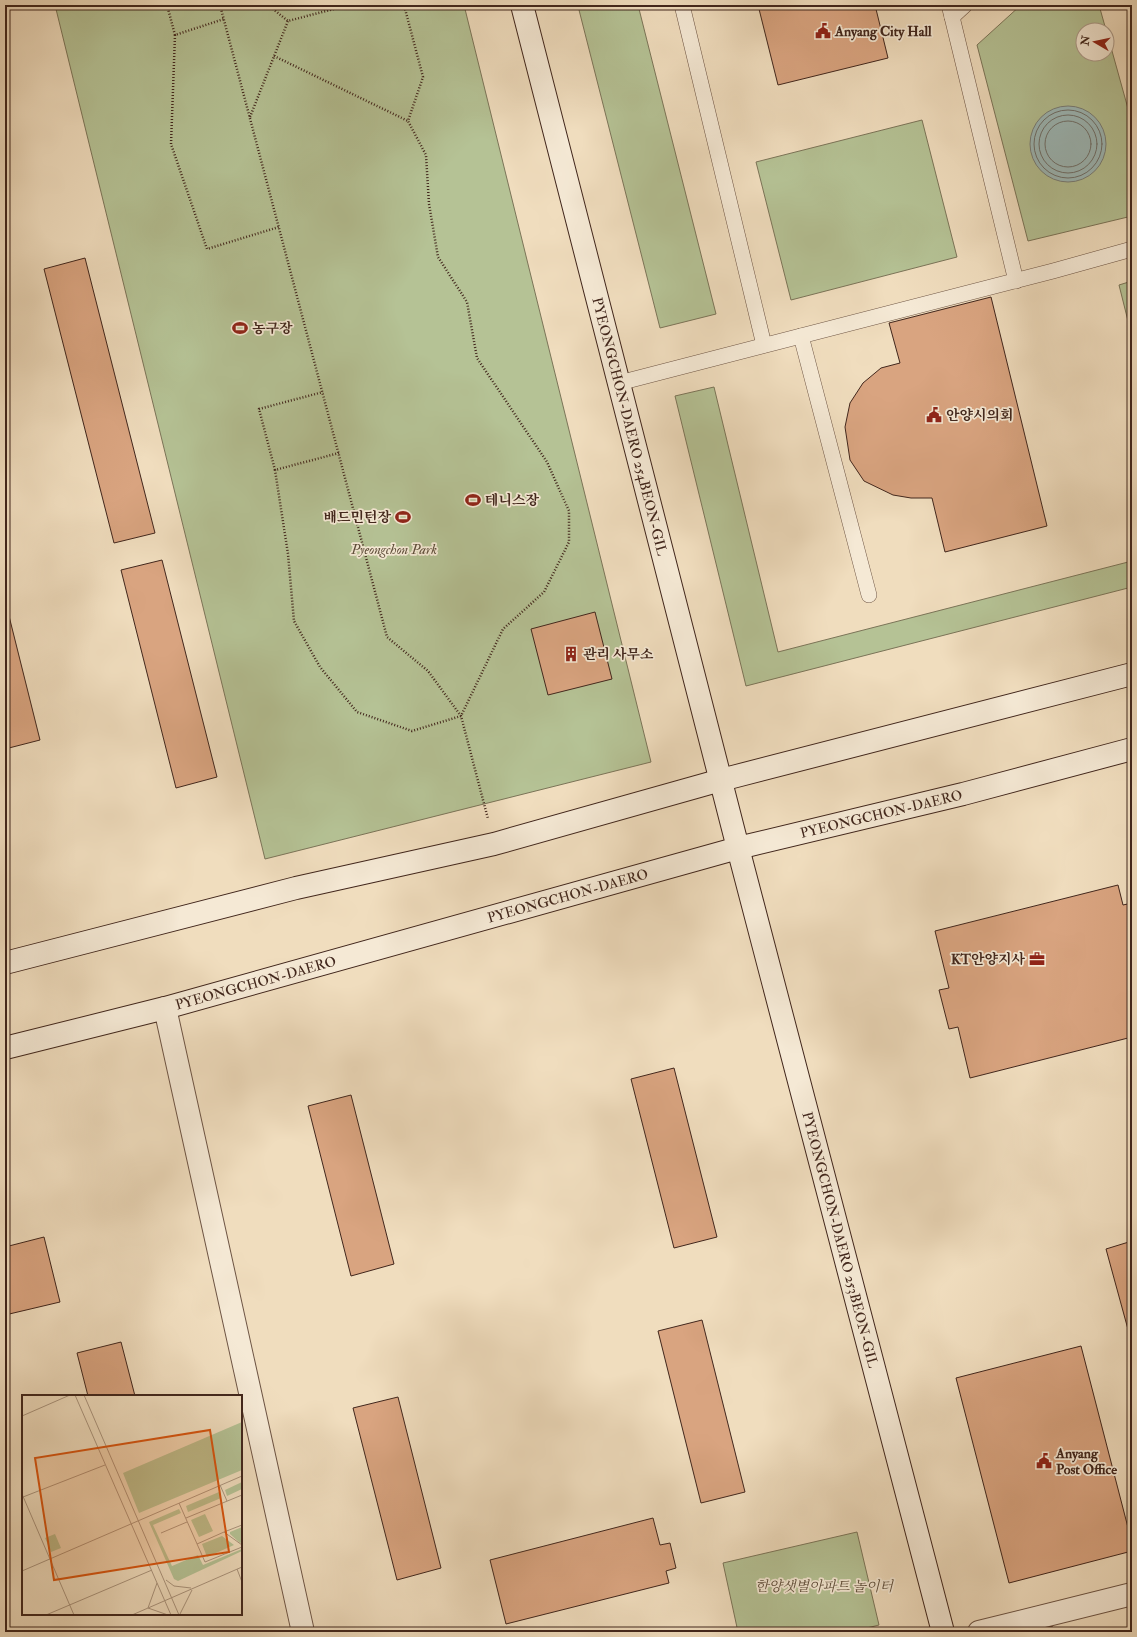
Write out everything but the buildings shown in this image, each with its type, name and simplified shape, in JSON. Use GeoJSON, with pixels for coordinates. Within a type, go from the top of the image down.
{"type":"FeatureCollection","features":[{"type":"Feature","properties":{"kind":"street","name":"PYEONGCHON-DAERO 254BEON-GIL"},"geometry":{"type":"LineString","coordinates":[[522,5],[738,848]]}},
{"type":"Feature","properties":{"kind":"street"},"geometry":{"type":"LineString","coordinates":[[5,963],[289,889],[494,844],[721,780],[1132,674]]}},
{"type":"Feature","properties":{"kind":"street","name":"PYEONGCHON-DAERO"},"geometry":{"type":"LineString","coordinates":[[5,1048],[165,1008],[738,848],[963,794],[1132,749]]}},
{"type":"Feature","properties":{"kind":"street","name":"PYEONGCHON-DAERO 253BEON-GIL"},"geometry":{"type":"LineString","coordinates":[[738,848],[943,1632]]}},
{"type":"Feature","properties":{"kind":"street"},"geometry":{"type":"LineString","coordinates":[[165,1008],[303,1632]]}},
{"type":"Feature","properties":{"kind":"street"},"geometry":{"type":"LineString","coordinates":[[979,1632],[1132,1594]]}},
{"type":"Feature","properties":{"kind":"lane"},"geometry":{"type":"LineString","coordinates":[[682,5],[764,345]]}},
{"type":"Feature","properties":{"kind":"lane"},"geometry":{"type":"LineString","coordinates":[[965,5],[951,11],[1016,281]]}},
{"type":"Feature","properties":{"kind":"lane"},"geometry":{"type":"LineString","coordinates":[[620,383],[1016,281],[1132,249]]}},
{"type":"Feature","properties":{"kind":"lane"},"geometry":{"type":"LineString","coordinates":[[801,336],[869,595]]}},
{"type":"Feature","properties":{"kind":"path"},"geometry":{"type":"LineString","coordinates":[[5,7],[13,5]]}},
{"type":"Feature","properties":{"kind":"path"},"geometry":{"type":"LineString","coordinates":[[167,5],[175,35],[171,144],[207,249],[279,227]]}},
{"type":"Feature","properties":{"kind":"path"},"geometry":{"type":"LineString","coordinates":[[220,5],[387,637],[428,671],[462,716],[494,844]]}},
{"type":"Feature","properties":{"kind":"path"},"geometry":{"type":"LineString","coordinates":[[268,5],[288,21]]}},
{"type":"Feature","properties":{"kind":"path"},"geometry":{"type":"LineString","coordinates":[[288,21],[349,5]]}},
{"type":"Feature","properties":{"kind":"path"},"geometry":{"type":"LineString","coordinates":[[404,5],[423,77],[408,121]]}},
{"type":"Feature","properties":{"kind":"path"},"geometry":{"type":"LineString","coordinates":[[175,35],[224,19]]}},
{"type":"Feature","properties":{"kind":"path"},"geometry":{"type":"LineString","coordinates":[[250,117],[288,21]]}},
{"type":"Feature","properties":{"kind":"path"},"geometry":{"type":"LineString","coordinates":[[274,56],[408,121],[426,155],[429,204],[438,257],[467,302],[477,358],[548,462],[569,511],[569,542],[544,592],[503,629],[462,716],[412,731],[357,712],[320,668],[294,621],[288,554],[275,470],[259,409],[323,392]]}},
{"type":"Feature","properties":{"kind":"path"},"geometry":{"type":"LineString","coordinates":[[275,470],[339,453]]}},
{"type":"Feature","properties":{"kind":"green space","name":"Pyeongchon Park"},"geometry":{"type":"Polygon","coordinates":[[[55,5],[464,5],[651,762],[265,859],[55,5]]]}},
{"type":"Feature","properties":{"kind":"green space"},"geometry":{"type":"Polygon","coordinates":[[[638,5],[716,314],[660,328],[578,6],[638,5]]]}},
{"type":"Feature","properties":{"kind":"green space"},"geometry":{"type":"Polygon","coordinates":[[[1021,5],[1099,5],[1104,22],[1075,22],[1075,62],[1115,62],[1132,123],[1132,216],[1028,241],[977,45],[1021,5]]]}},
{"type":"Feature","properties":{"kind":"green space"},"geometry":{"type":"Polygon","coordinates":[[[922,120],[957,257],[791,300],[756,162],[922,120]]]}},
{"type":"Feature","properties":{"kind":"green space"},"geometry":{"type":"Polygon","coordinates":[[[1132,281],[1132,337],[1119,285],[1132,281]]]}},
{"type":"Feature","properties":{"kind":"green space"},"geometry":{"type":"Polygon","coordinates":[[[714,387],[778,652],[1132,561],[1132,587],[746,686],[675,396],[714,387]]]}},
{"type":"Feature","properties":{"kind":"green space","name":"한양샛별아파트 놀이터"},"geometry":{"type":"Polygon","coordinates":[[[857,1532],[879,1625],[851,1632],[738,1632],[723,1563],[857,1532]]]}},
{"type":"Feature","properties":{"kind":"water"},"geometry":{"type":"Polygon","coordinates":[[[1068,106],[1083,109],[1095,117],[1103,129],[1106,144],[1103,159],[1095,171],[1083,179],[1068,182],[1053,179],[1041,171],[1033,159],[1030,144],[1033,129],[1041,117],[1053,109],[1068,106]]]}},
{"type":"Feature","properties":{"kind":"place","name":"Anyang City Hall"},"geometry":{"type":"Point","coordinates":[823,31]}},
{"type":"Feature","properties":{"kind":"place","name":"농구장"},"geometry":{"type":"Point","coordinates":[240,328]}},
{"type":"Feature","properties":{"kind":"place","name":"안양시의회"},"geometry":{"type":"Point","coordinates":[934,415]}},
{"type":"Feature","properties":{"kind":"place","name":"테니스장"},"geometry":{"type":"Point","coordinates":[473,500]}},
{"type":"Feature","properties":{"kind":"place","name":"배드민턴장"},"geometry":{"type":"Point","coordinates":[403,517]}},
{"type":"Feature","properties":{"kind":"place","name":"관리 사무소"},"geometry":{"type":"Point","coordinates":[571,654]}},
{"type":"Feature","properties":{"kind":"place","name":"KT안양지사"},"geometry":{"type":"Point","coordinates":[1037,959]}},
{"type":"Feature","properties":{"kind":"place","name":"Anyang Post Office"},"geometry":{"type":"Point","coordinates":[1044,1461]}}]}
